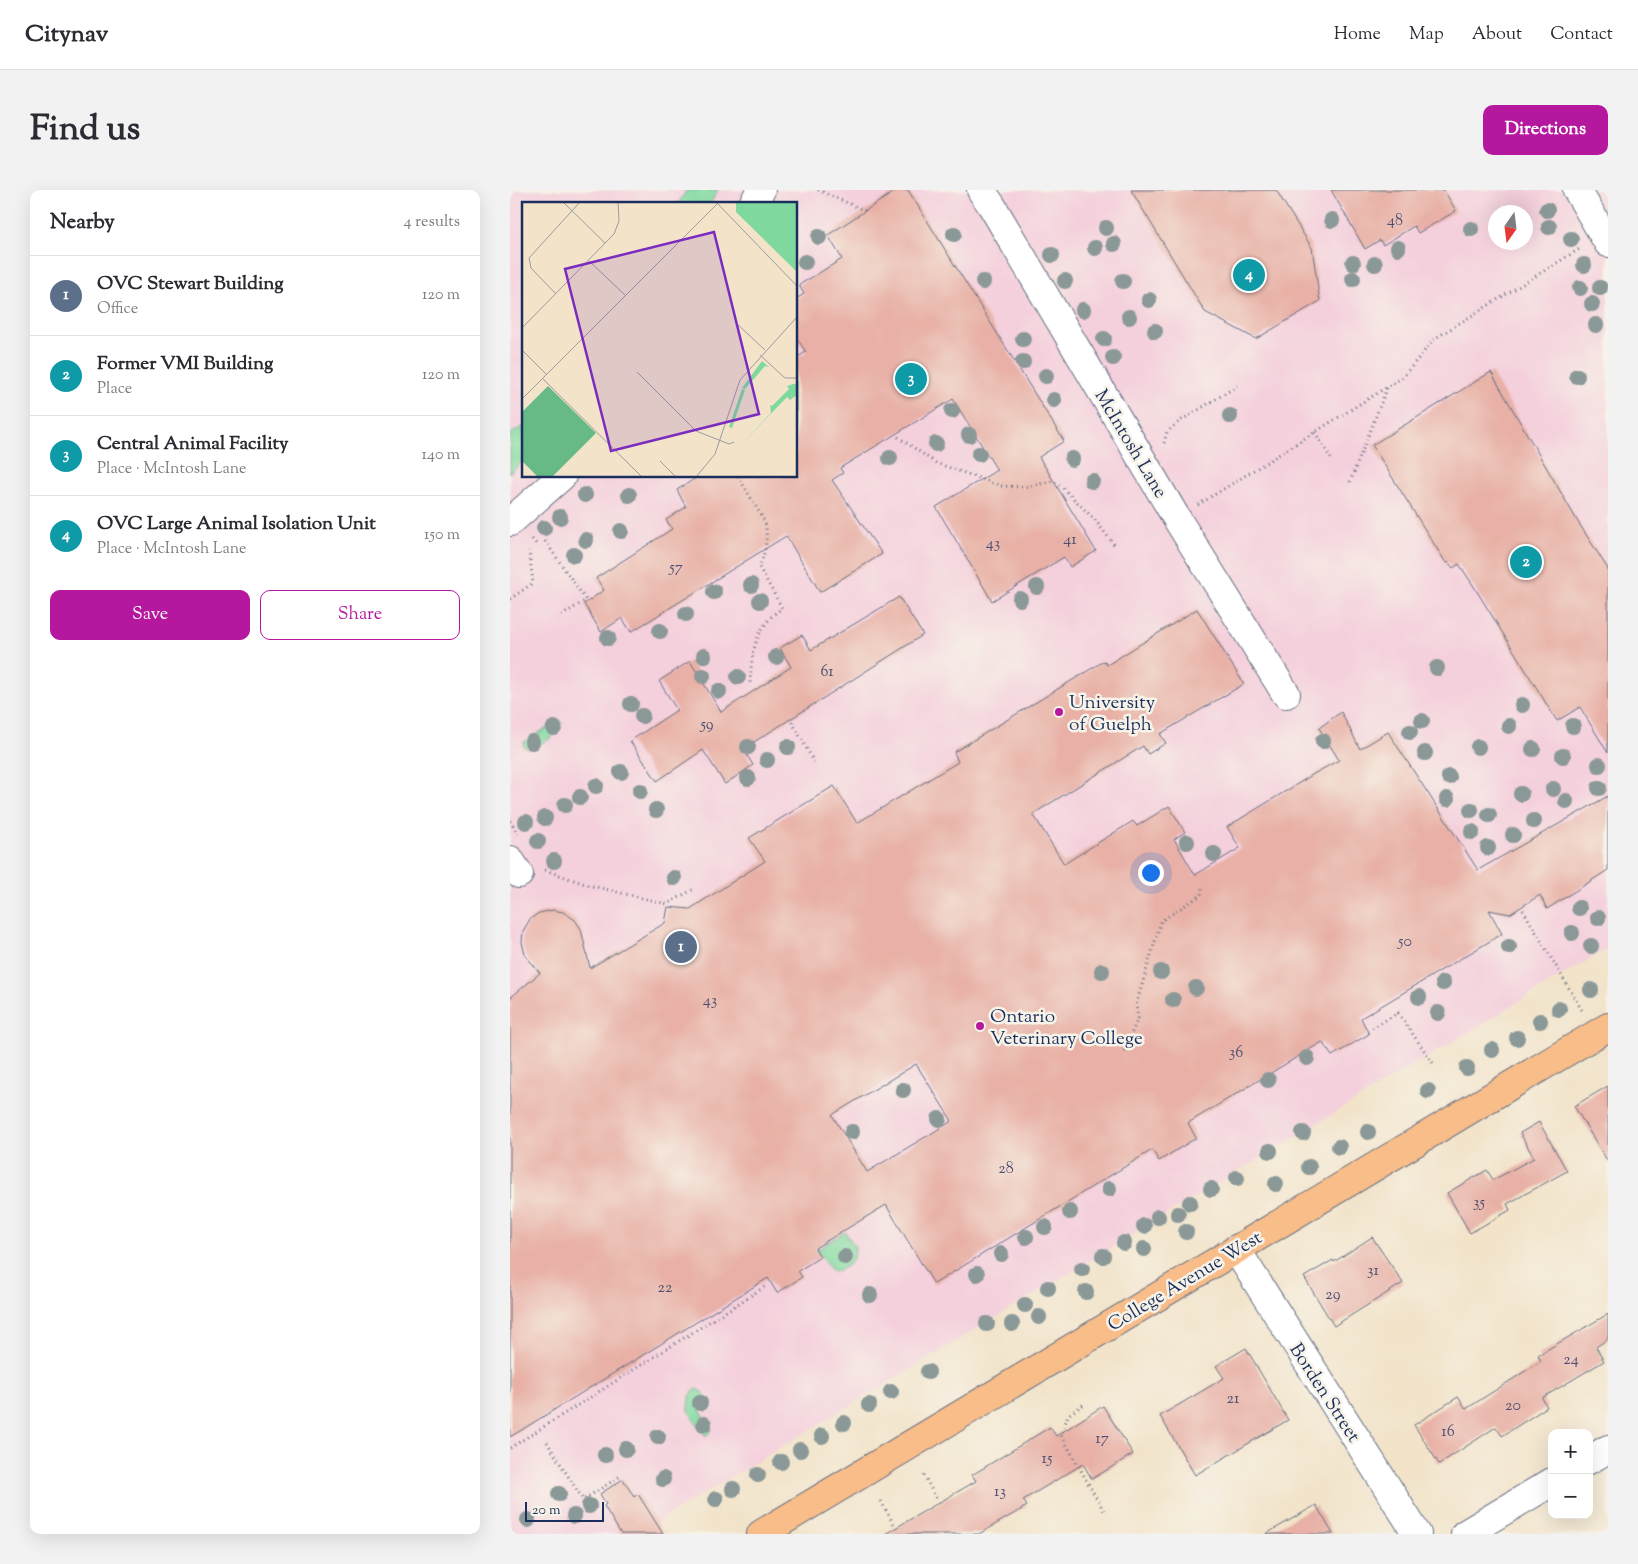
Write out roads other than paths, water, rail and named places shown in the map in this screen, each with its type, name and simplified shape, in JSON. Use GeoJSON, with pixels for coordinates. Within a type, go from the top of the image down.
{"type":"FeatureCollection","features":[{"type":"Feature","properties":{"kind":"main road","name":"College Avenue West"},"geometry":{"type":"LineString","coordinates":[[761,1534],[1602,1030]]}},
{"type":"Feature","properties":{"kind":"street"},"geometry":{"type":"LineString","coordinates":[[753,202],[761,190]]}},
{"type":"Feature","properties":{"kind":"street","name":"McIntosh Lane"},"geometry":{"type":"LineString","coordinates":[[981,190],[1177,519],[1286,694]]}},
{"type":"Feature","properties":{"kind":"street"},"geometry":{"type":"LineString","coordinates":[[1587,193],[1606,238]]}},
{"type":"Feature","properties":{"kind":"street"},"geometry":{"type":"LineString","coordinates":[[510,522],[560,478]]}},
{"type":"Feature","properties":{"kind":"street","name":"Borden Street"},"geometry":{"type":"LineString","coordinates":[[1236,1249],[1417,1534]]}},
{"type":"Feature","properties":{"kind":"street"},"geometry":{"type":"LineString","coordinates":[[1593,1458],[1608,1449]]}},
{"type":"Feature","properties":{"kind":"street"},"geometry":{"type":"LineString","coordinates":[[1465,1534],[1548,1484]]}},
{"type":"Feature","properties":{"kind":"place","name":"OVC Large Animal Isolation Unit"},"geometry":{"type":"Point","coordinates":[1249,275]}},
{"type":"Feature","properties":{"kind":"place","name":"Central Animal Facility"},"geometry":{"type":"Point","coordinates":[911,379]}},
{"type":"Feature","properties":{"kind":"place","name":"Former VMI Building"},"geometry":{"type":"Point","coordinates":[1526,562]}},
{"type":"Feature","properties":{"kind":"place","name":"University of Guelph"},"geometry":{"type":"Point","coordinates":[1059,712]}},
{"type":"Feature","properties":{"kind":"place","name":"OVC Stewart Building"},"geometry":{"type":"Point","coordinates":[681,947]}},
{"type":"Feature","properties":{"kind":"place","name":"Ontario Veterinary College"},"geometry":{"type":"Point","coordinates":[980,1026]}}]}
